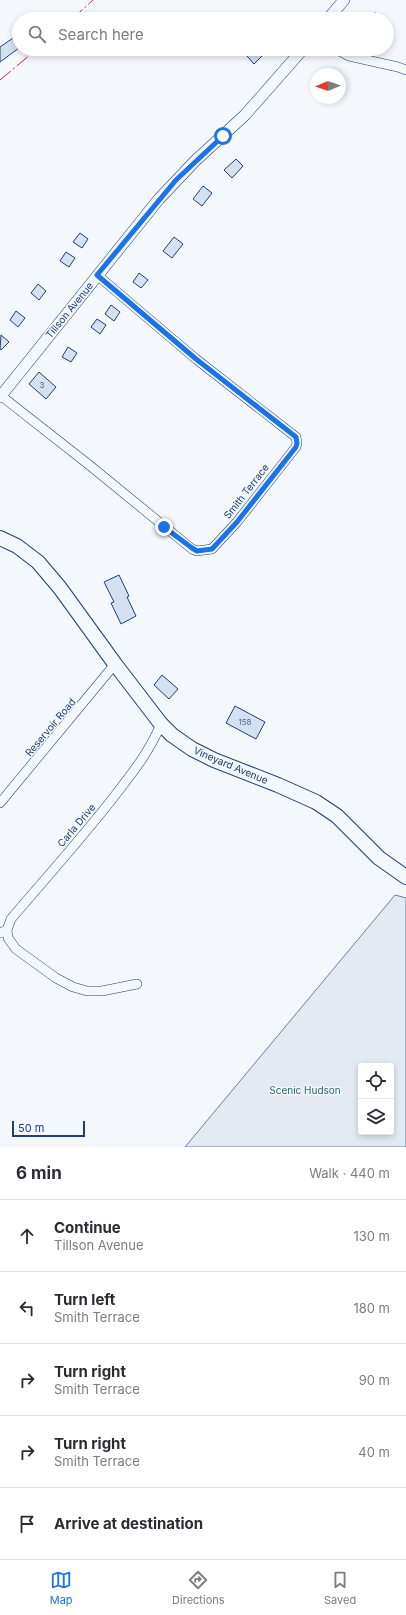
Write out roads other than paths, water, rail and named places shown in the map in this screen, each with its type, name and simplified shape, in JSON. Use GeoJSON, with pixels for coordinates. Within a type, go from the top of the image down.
{"type":"FeatureCollection","features":[{"type":"Feature","properties":{"kind":"main road","name":"Vineyard Avenue"},"geometry":{"type":"LineString","coordinates":[[0,538],[18,546],[38,562],[60,588],[161,724],[172,735],[192,749],[214,760],[278,785],[316,802],[337,816],[379,858],[406,877]]}},
{"type":"Feature","properties":{"kind":"street"},"geometry":{"type":"LineString","coordinates":[[334,12],[344,0]]}},
{"type":"Feature","properties":{"kind":"street","name":"Tillson Avenue"},"geometry":{"type":"LineString","coordinates":[[0,396],[97,275],[176,180],[245,115],[297,56]]}},
{"type":"Feature","properties":{"kind":"street"},"geometry":{"type":"LineString","coordinates":[[349,56],[406,70]]}},
{"type":"Feature","properties":{"kind":"street","name":"Smith Terrace"},"geometry":{"type":"LineString","coordinates":[[0,396],[197,551],[212,549],[237,522],[296,447],[296,437],[208,368],[97,275]]}},
{"type":"Feature","properties":{"kind":"street","name":"Reservoir Road"},"geometry":{"type":"LineString","coordinates":[[0,803],[115,664]]}},
{"type":"Feature","properties":{"kind":"street","name":"Carla Drive"},"geometry":{"type":"LineString","coordinates":[[3,931],[100,814],[144,758],[161,724]]}},
{"type":"Feature","properties":{"kind":"street"},"geometry":{"type":"LineString","coordinates":[[3,931],[16,949],[56,978],[73,987],[87,990],[102,990],[137,984]]}},
{"type":"Feature","properties":{"kind":"park label","name":"Scenic Hudson"},"geometry":{"type":"Point","coordinates":[305,1090]}}]}
